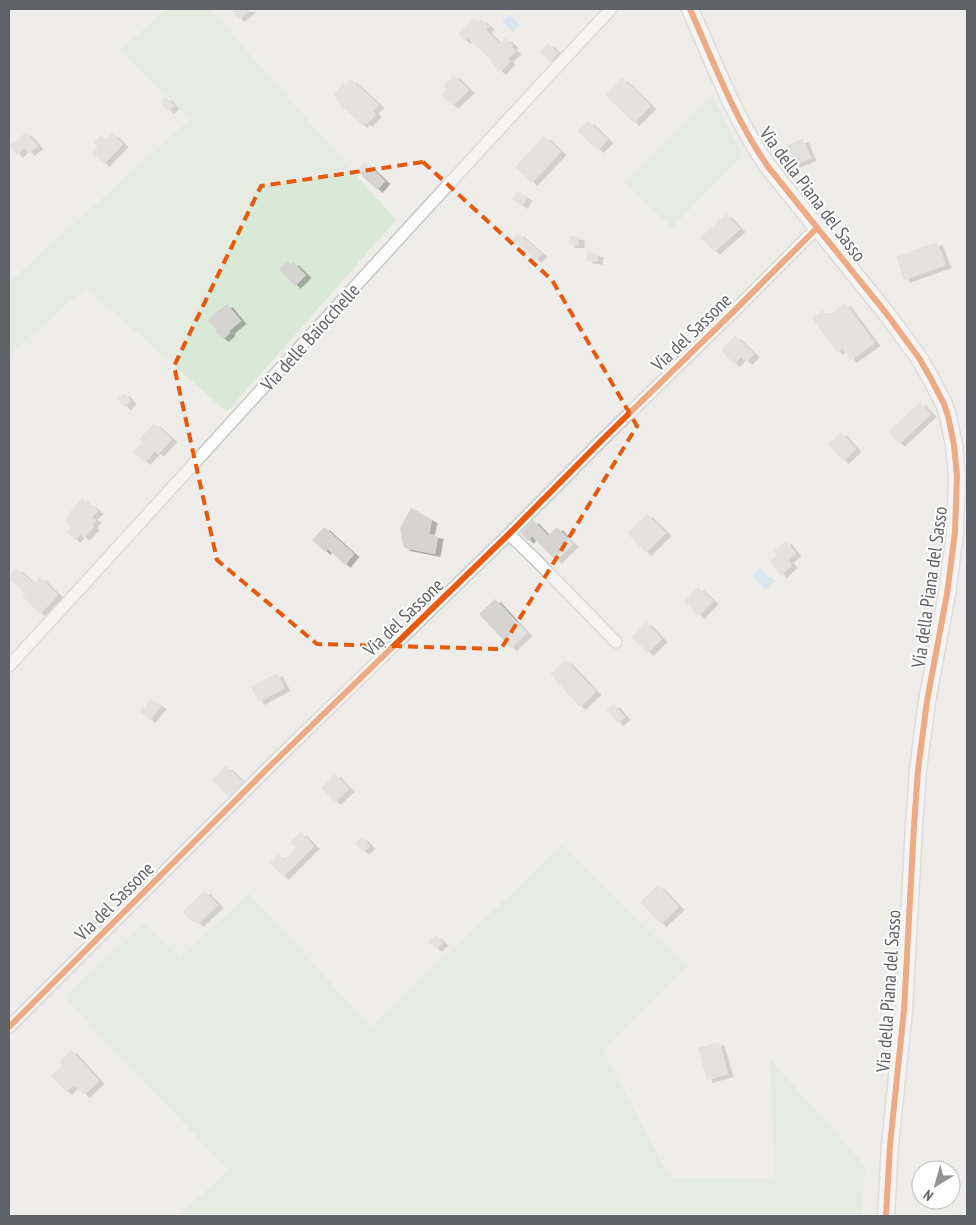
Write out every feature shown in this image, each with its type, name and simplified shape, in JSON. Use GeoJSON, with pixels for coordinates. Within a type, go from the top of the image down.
{"type":"FeatureCollection","features":[{"type":"Feature","properties":{"kind":"street","name":"Via delle Baiocchelle"},"geometry":{"type":"LineString","coordinates":[[9,666],[611,9]]}},
{"type":"Feature","properties":{"kind":"street","name":"Via della Piana del Sasso"},"geometry":{"type":"LineString","coordinates":[[690,9],[743,127],[766,163],[886,313],[914,351],[940,395],[948,416],[954,445],[957,495],[955,532],[947,594],[927,701],[918,770],[904,1010],[890,1146],[886,1216]]}},
{"type":"Feature","properties":{"kind":"street","name":"Via del Sassone"},"geometry":{"type":"LineString","coordinates":[[9,1027],[270,766],[509,534],[817,228]]}},
{"type":"Feature","properties":{"kind":"street"},"geometry":{"type":"LineString","coordinates":[[509,534],[616,642]]}},
{"type":"Feature","properties":{"kind":"highlighted area"},"geometry":{"type":"Polygon","coordinates":[[[423,162],[552,280],[637,426],[501,649],[317,644],[217,560],[174,366],[261,186],[423,162]]]}},
{"type":"Feature","properties":{"kind":"green space"},"geometry":{"type":"Polygon","coordinates":[[[166,9],[210,9],[396,220],[227,412],[86,288],[9,355],[9,282],[190,119],[120,50],[166,9]]]}},
{"type":"Feature","properties":{"kind":"green space"},"geometry":{"type":"Polygon","coordinates":[[[712,96],[742,156],[672,228],[626,183],[712,96]]]}},
{"type":"Feature","properties":{"kind":"green space"},"geometry":{"type":"Polygon","coordinates":[[[562,845],[686,967],[603,1050],[670,1178],[775,1179],[770,1059],[866,1167],[861,1216],[178,1216],[228,1170],[64,997],[144,923],[180,957],[249,893],[371,1027],[562,845]]]}},
{"type":"Feature","properties":{"kind":"water"},"geometry":{"type":"Polygon","coordinates":[[[509,14],[520,25],[513,32],[502,21],[509,14]]]}},
{"type":"Feature","properties":{"kind":"water"},"geometry":{"type":"Polygon","coordinates":[[[760,568],[775,581],[766,590],[752,576],[760,568]]]}},
{"type":"Feature","properties":{"kind":"building"},"geometry":{"type":"Polygon","coordinates":[[[230,9],[251,9],[239,19],[230,9]]]}},
{"type":"Feature","properties":{"kind":"building"},"geometry":{"type":"Polygon","coordinates":[[[474,18],[478,22],[481,19],[489,27],[486,30],[500,44],[506,38],[513,45],[511,47],[516,51],[508,59],[510,62],[500,72],[492,61],[468,38],[465,41],[458,34],[474,18]]]}},
{"type":"Feature","properties":{"kind":"building"},"geometry":{"type":"Polygon","coordinates":[[[548,43],[558,53],[550,62],[540,52],[548,43]]]}},
{"type":"Feature","properties":{"kind":"building"},"geometry":{"type":"Polygon","coordinates":[[[454,75],[469,90],[453,106],[441,95],[447,89],[443,86],[454,75]]]}},
{"type":"Feature","properties":{"kind":"building"},"geometry":{"type":"Polygon","coordinates":[[[622,78],[651,106],[634,123],[605,95],[622,78]]]}},
{"type":"Feature","properties":{"kind":"building"},"geometry":{"type":"Polygon","coordinates":[[[351,79],[379,105],[373,111],[376,114],[367,124],[364,122],[362,125],[335,100],[337,98],[333,95],[344,83],[346,85],[351,79]]]}},
{"type":"Feature","properties":{"kind":"building"},"geometry":{"type":"Polygon","coordinates":[[[166,97],[174,106],[168,111],[160,102],[166,97]]]}},
{"type":"Feature","properties":{"kind":"building"},"geometry":{"type":"Polygon","coordinates":[[[588,121],[608,140],[598,150],[577,131],[588,121]]]}},
{"type":"Feature","properties":{"kind":"building"},"geometry":{"type":"Polygon","coordinates":[[[26,132],[38,146],[29,153],[25,148],[17,155],[10,146],[26,132]]]}},
{"type":"Feature","properties":{"kind":"building"},"geometry":{"type":"Polygon","coordinates":[[[112,133],[123,144],[104,164],[92,153],[98,147],[93,142],[101,135],[106,139],[112,133]]]}},
{"type":"Feature","properties":{"kind":"building"},"geometry":{"type":"Polygon","coordinates":[[[544,136],[561,152],[532,183],[515,167],[544,136]]]}},
{"type":"Feature","properties":{"kind":"building"},"geometry":{"type":"Polygon","coordinates":[[[803,139],[811,158],[794,165],[787,145],[803,139]]]}},
{"type":"Feature","properties":{"kind":"building"},"geometry":{"type":"Polygon","coordinates":[[[365,162],[385,181],[377,190],[357,171],[365,162]]]}},
{"type":"Feature","properties":{"kind":"building"},"geometry":{"type":"Polygon","coordinates":[[[518,192],[527,198],[522,206],[512,199],[518,192]]]}},
{"type":"Feature","properties":{"kind":"building"},"geometry":{"type":"Polygon","coordinates":[[[726,214],[740,229],[714,252],[701,237],[726,214]]]}},
{"type":"Feature","properties":{"kind":"building"},"geometry":{"type":"Polygon","coordinates":[[[518,233],[542,254],[536,260],[512,240],[518,233]]]}},
{"type":"Feature","properties":{"kind":"building"},"geometry":{"type":"Polygon","coordinates":[[[569,236],[579,237],[579,245],[569,245],[569,236]]]}},
{"type":"Feature","properties":{"kind":"building"},"geometry":{"type":"Polygon","coordinates":[[[937,242],[946,265],[904,280],[896,257],[937,242]]]}},
{"type":"Feature","properties":{"kind":"building"},"geometry":{"type":"Polygon","coordinates":[[[588,252],[598,254],[597,262],[586,260],[588,252]]]}},
{"type":"Feature","properties":{"kind":"building"},"geometry":{"type":"Polygon","coordinates":[[[287,261],[291,265],[293,262],[306,275],[295,286],[279,269],[287,261]]]}},
{"type":"Feature","properties":{"kind":"building"},"geometry":{"type":"Polygon","coordinates":[[[845,303],[875,343],[851,360],[842,348],[837,352],[812,319],[823,310],[828,316],[845,303]]]}},
{"type":"Feature","properties":{"kind":"building"},"geometry":{"type":"Polygon","coordinates":[[[227,304],[241,321],[223,339],[207,321],[227,304]]]}},
{"type":"Feature","properties":{"kind":"building"},"geometry":{"type":"Polygon","coordinates":[[[735,336],[754,354],[747,362],[741,357],[734,364],[721,350],[735,336]]]}},
{"type":"Feature","properties":{"kind":"building"},"geometry":{"type":"Polygon","coordinates":[[[124,393],[131,401],[125,407],[118,399],[124,393]]]}},
{"type":"Feature","properties":{"kind":"building"},"geometry":{"type":"Polygon","coordinates":[[[920,402],[931,414],[899,444],[888,432],[920,402]]]}},
{"type":"Feature","properties":{"kind":"building"},"geometry":{"type":"Polygon","coordinates":[[[154,423],[172,439],[158,454],[155,451],[145,462],[133,452],[142,442],[139,440],[154,423]]]}},
{"type":"Feature","properties":{"kind":"building"},"geometry":{"type":"Polygon","coordinates":[[[841,432],[856,449],[843,461],[828,444],[841,432]]]}},
{"type":"Feature","properties":{"kind":"building"},"geometry":{"type":"Polygon","coordinates":[[[82,498],[98,511],[92,517],[96,520],[92,525],[94,527],[84,538],[80,534],[75,540],[67,532],[71,527],[65,521],[70,515],[68,514],[82,498]]]}},
{"type":"Feature","properties":{"kind":"building"},"geometry":{"type":"Polygon","coordinates":[[[411,508],[432,520],[429,534],[438,536],[435,554],[404,548],[400,528],[411,508]]]}},
{"type":"Feature","properties":{"kind":"building"},"geometry":{"type":"Polygon","coordinates":[[[647,514],[666,533],[646,553],[627,533],[647,514]]]}},
{"type":"Feature","properties":{"kind":"building"},"geometry":{"type":"Polygon","coordinates":[[[533,520],[548,536],[557,527],[573,544],[556,561],[532,536],[528,541],[521,533],[533,520]]]}},
{"type":"Feature","properties":{"kind":"building"},"geometry":{"type":"Polygon","coordinates":[[[324,527],[354,554],[345,565],[328,549],[325,552],[312,540],[324,527]]]}},
{"type":"Feature","properties":{"kind":"building"},"geometry":{"type":"Polygon","coordinates":[[[786,541],[796,553],[788,560],[792,565],[781,575],[770,562],[777,555],[774,551],[786,541]]]}},
{"type":"Feature","properties":{"kind":"building"},"geometry":{"type":"Polygon","coordinates":[[[16,568],[34,584],[40,577],[58,595],[40,614],[22,596],[25,593],[9,579],[16,568]]]}},
{"type":"Feature","properties":{"kind":"building"},"geometry":{"type":"Polygon","coordinates":[[[698,587],[713,601],[699,616],[684,601],[698,587]]]}},
{"type":"Feature","properties":{"kind":"building"},"geometry":{"type":"Polygon","coordinates":[[[495,599],[527,633],[511,648],[479,614],[495,599]]]}},
{"type":"Feature","properties":{"kind":"building"},"geometry":{"type":"Polygon","coordinates":[[[646,622],[662,639],[648,653],[631,637],[646,622]]]}},
{"type":"Feature","properties":{"kind":"building"},"geometry":{"type":"Polygon","coordinates":[[[566,660],[596,692],[580,707],[550,674],[566,660]]]}},
{"type":"Feature","properties":{"kind":"building"},"geometry":{"type":"Polygon","coordinates":[[[277,673],[285,688],[259,702],[251,687],[277,673]]]}},
{"type":"Feature","properties":{"kind":"building"},"geometry":{"type":"Polygon","coordinates":[[[151,699],[161,706],[150,720],[140,712],[151,699]]]}},
{"type":"Feature","properties":{"kind":"building"},"geometry":{"type":"Polygon","coordinates":[[[614,704],[625,717],[618,723],[606,710],[614,704]]]}},
{"type":"Feature","properties":{"kind":"building"},"geometry":{"type":"Polygon","coordinates":[[[226,766],[243,782],[229,797],[212,780],[226,766]]]}},
{"type":"Feature","properties":{"kind":"building"},"geometry":{"type":"Polygon","coordinates":[[[335,774],[349,789],[335,802],[321,788],[335,774]]]}},
{"type":"Feature","properties":{"kind":"building"},"geometry":{"type":"Polygon","coordinates":[[[301,832],[314,846],[283,877],[270,863],[279,854],[284,860],[296,848],[290,842],[301,832]]]}},
{"type":"Feature","properties":{"kind":"building"},"geometry":{"type":"Polygon","coordinates":[[[362,837],[370,846],[363,852],[355,843],[362,837]]]}},
{"type":"Feature","properties":{"kind":"building"},"geometry":{"type":"Polygon","coordinates":[[[658,885],[679,907],[661,924],[640,902],[658,885]]]}},
{"type":"Feature","properties":{"kind":"building"},"geometry":{"type":"Polygon","coordinates":[[[205,891],[218,905],[198,924],[182,912],[205,891]]]}},
{"type":"Feature","properties":{"kind":"building"},"geometry":{"type":"Polygon","coordinates":[[[436,935],[443,943],[436,949],[429,941],[436,935]]]}},
{"type":"Feature","properties":{"kind":"building"},"geometry":{"type":"Polygon","coordinates":[[[719,1042],[728,1074],[707,1080],[698,1048],[719,1042]]]}},
{"type":"Feature","properties":{"kind":"building"},"geometry":{"type":"Polygon","coordinates":[[[71,1050],[99,1081],[84,1095],[74,1085],[66,1092],[51,1076],[63,1065],[59,1062],[71,1050]]]}},
{"type":"Feature","properties":{"kind":"cycle path"},"geometry":{"type":"LineString","coordinates":[[690,9],[735,111],[757,150],[769,168],[886,313],[919,358],[944,404],[954,445],[957,476],[955,532],[947,594],[927,701],[918,770],[904,1010],[890,1145],[886,1216]]}},
{"type":"Feature","properties":{"kind":"cycle path"},"geometry":{"type":"LineString","coordinates":[[9,1027],[270,766],[509,534],[817,228]]}}]}
